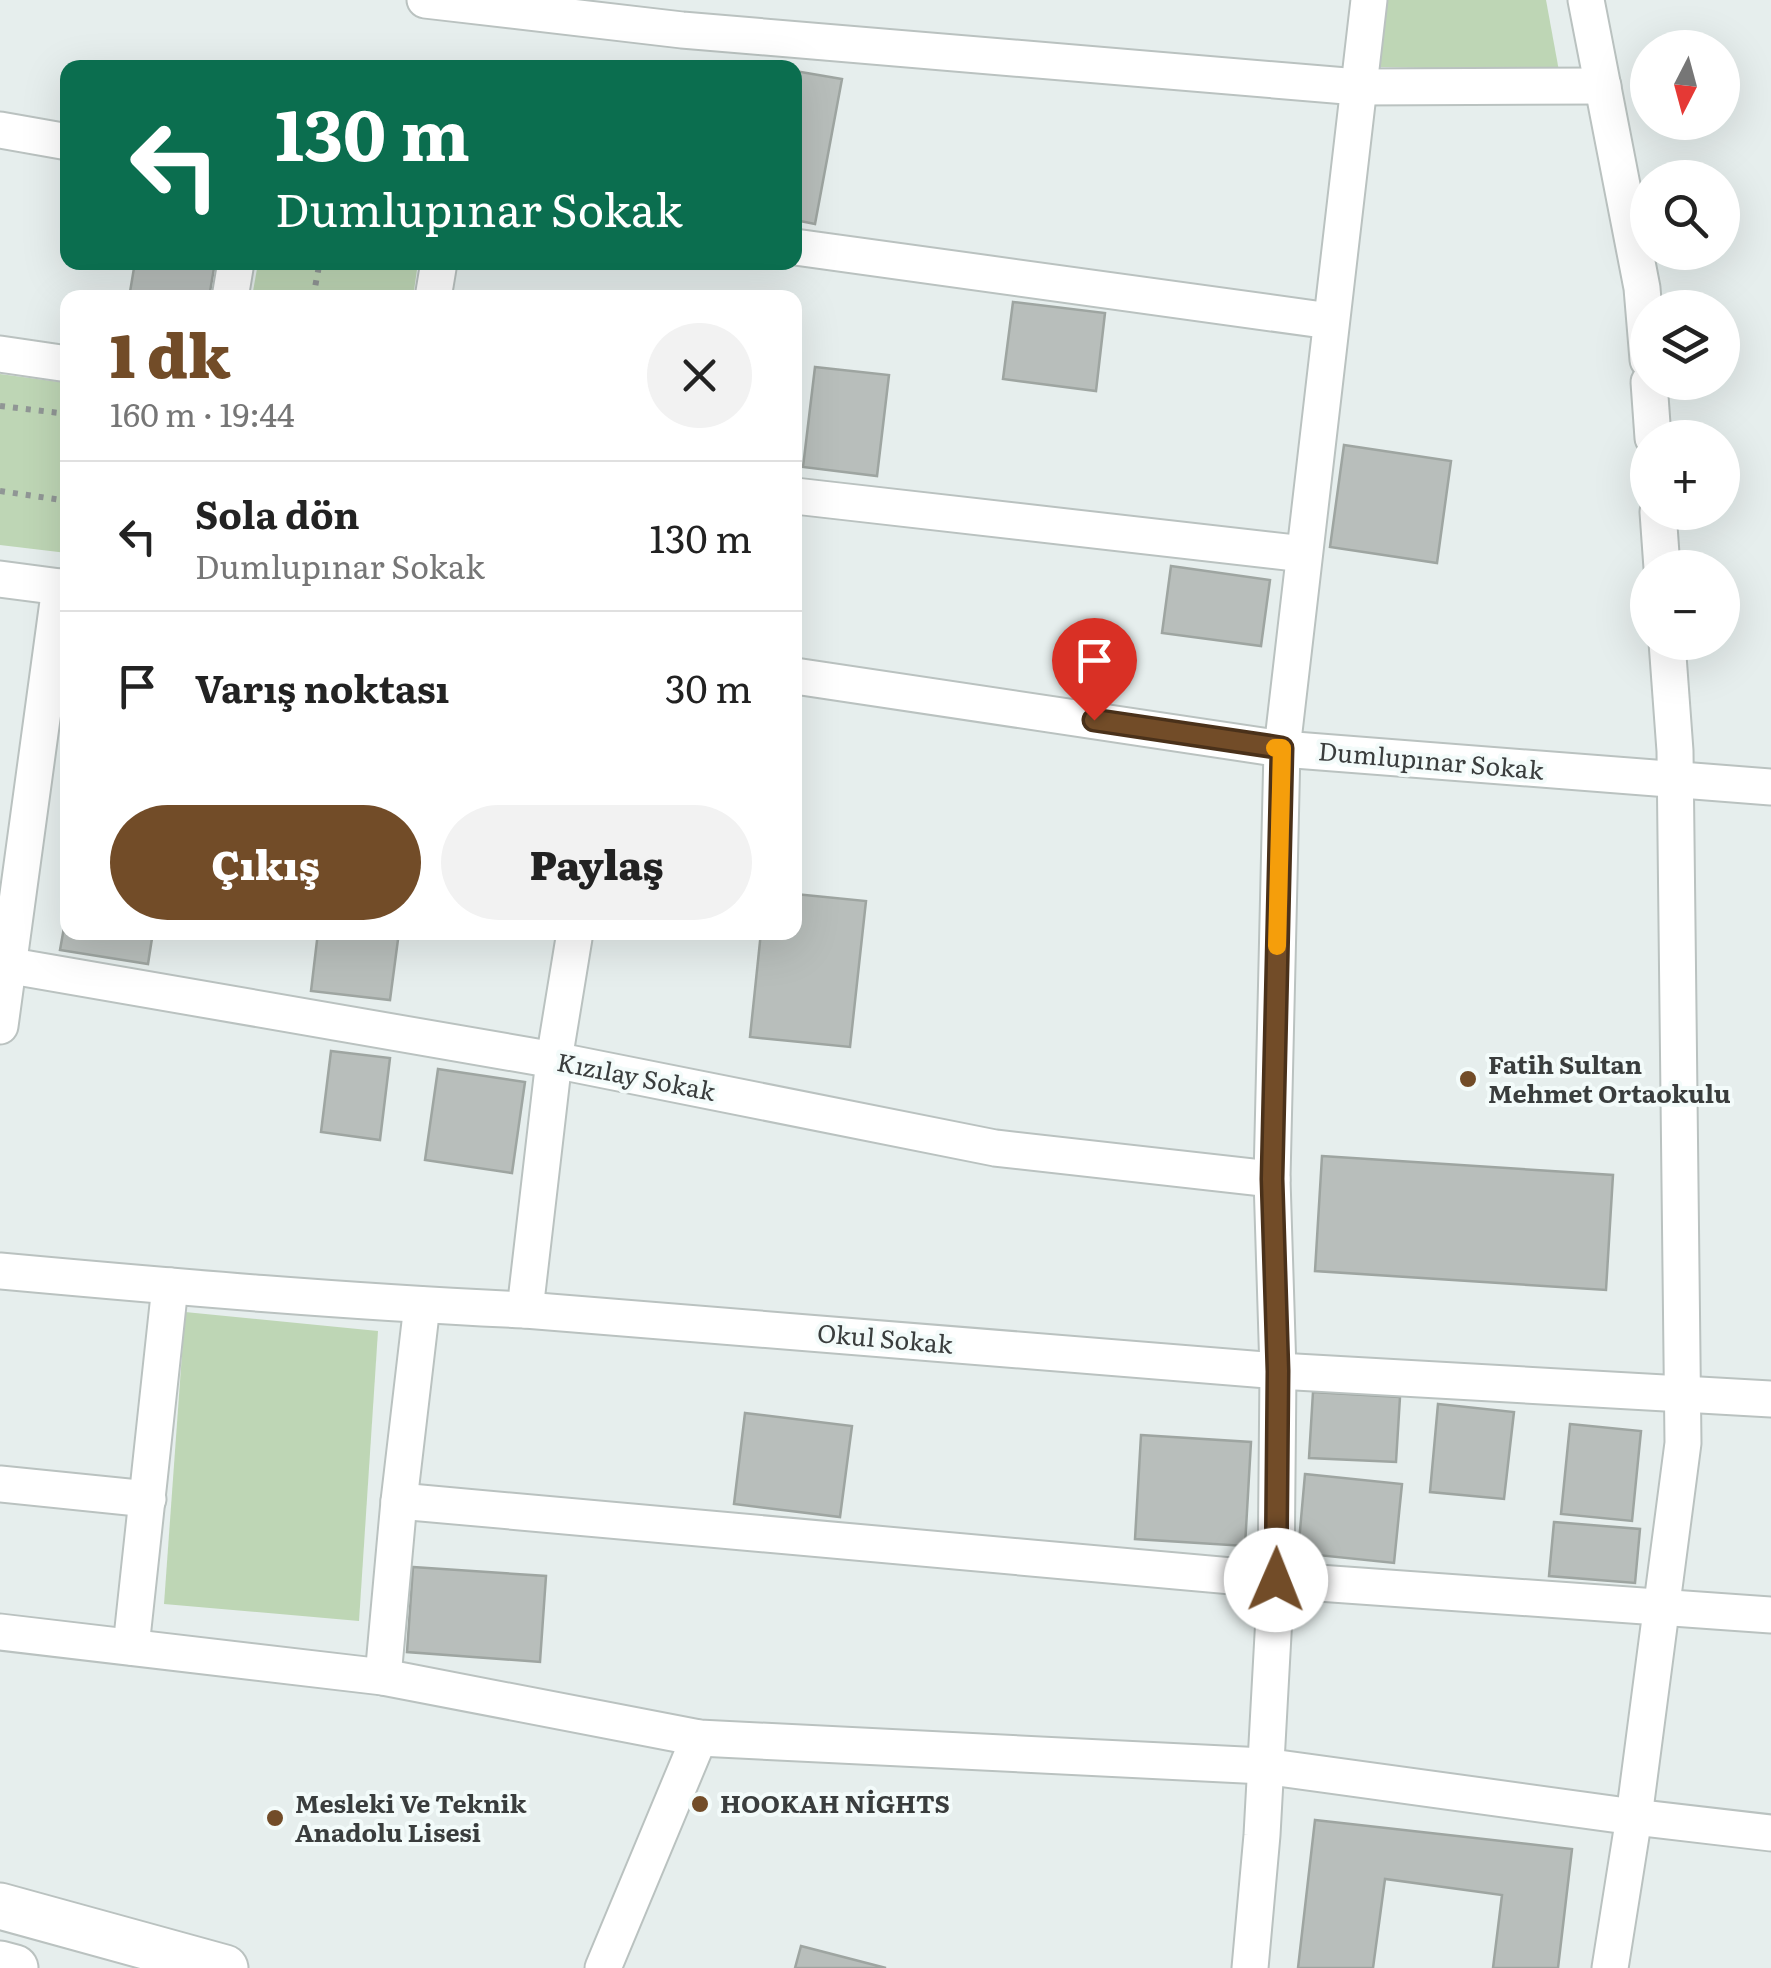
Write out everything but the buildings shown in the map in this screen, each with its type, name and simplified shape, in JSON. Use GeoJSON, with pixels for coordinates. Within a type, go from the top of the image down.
{"type":"FeatureCollection","features":[{"type":"Feature","properties":{"kind":"street"},"geometry":{"type":"LineString","coordinates":[[424,0],[682,30],[1358,87],[1603,86]]}},
{"type":"Feature","properties":{"kind":"street"},"geometry":{"type":"LineString","coordinates":[[1250,1968],[1262,1835],[1276,1580],[1278,1371],[1272,1179],[1282,748],[1369,0]]}},
{"type":"Feature","properties":{"kind":"street"},"geometry":{"type":"LineString","coordinates":[[1586,0],[1642,290]]}},
{"type":"Feature","properties":{"kind":"street"},"geometry":{"type":"LineString","coordinates":[[0,130],[60,141]]}},
{"type":"Feature","properties":{"kind":"street"},"geometry":{"type":"LineString","coordinates":[[802,248],[1330,321]]}},
{"type":"Feature","properties":{"kind":"street"},"geometry":{"type":"LineString","coordinates":[[0,354],[60,363]]}},
{"type":"Feature","properties":{"kind":"street"},"geometry":{"type":"LineString","coordinates":[[802,497],[1304,554]]}},
{"type":"Feature","properties":{"kind":"street"},"geometry":{"type":"LineString","coordinates":[[0,579],[60,587]]}},
{"type":"Feature","properties":{"kind":"street"},"geometry":{"type":"LineString","coordinates":[[0,1026],[4,965],[60,613]]}},
{"type":"Feature","properties":{"kind":"street"},"geometry":{"type":"LineString","coordinates":[[1610,1968],[1683,1443],[1675,780],[1668,660]]}},
{"type":"Feature","properties":{"kind":"street","name":"Dumlupınar Sokak"},"geometry":{"type":"LineString","coordinates":[[802,677],[1282,748],[1771,787]]}},
{"type":"Feature","properties":{"kind":"street"},"geometry":{"type":"LineString","coordinates":[[525,1310],[554,1060],[574,940]]}},
{"type":"Feature","properties":{"kind":"street","name":"Kızılay Sokak"},"geometry":{"type":"LineString","coordinates":[[4,965],[554,1060],[994,1148],[1272,1179]]}},
{"type":"Feature","properties":{"kind":"street","name":"Okul Sokak"},"geometry":{"type":"LineString","coordinates":[[0,1271],[1278,1371],[1771,1398]]}},
{"type":"Feature","properties":{"kind":"street"},"geometry":{"type":"LineString","coordinates":[[131,1648],[170,1286]]}},
{"type":"Feature","properties":{"kind":"street"},"geometry":{"type":"LineString","coordinates":[[383,1678],[422,1305]]}},
{"type":"Feature","properties":{"kind":"street"},"geometry":{"type":"LineString","coordinates":[[0,1484],[148,1499]]}},
{"type":"Feature","properties":{"kind":"street"},"geometry":{"type":"LineString","coordinates":[[399,1502],[1276,1580],[1771,1615]]}},
{"type":"Feature","properties":{"kind":"street"},"geometry":{"type":"LineString","coordinates":[[0,1632],[383,1678],[700,1738],[1264,1766],[1771,1833]]}},
{"type":"Feature","properties":{"kind":"street"},"geometry":{"type":"LineString","coordinates":[[604,1968],[700,1738]]}},
{"type":"Feature","properties":{"kind":"street"},"geometry":{"type":"LineString","coordinates":[[0,1906],[225,1968]]}},
{"type":"Feature","properties":{"kind":"street"},"geometry":{"type":"LineString","coordinates":[[0,1964],[16,1968]]}},
{"type":"Feature","properties":{"kind":"path"},"geometry":{"type":"LineString","coordinates":[[0,406],[60,413]]}},
{"type":"Feature","properties":{"kind":"path"},"geometry":{"type":"LineString","coordinates":[[0,491],[60,500]]}},
{"type":"Feature","properties":{"kind":"green space"},"geometry":{"type":"Polygon","coordinates":[[[1387,0],[1546,0],[1559,71],[1380,67],[1387,0]]]}},
{"type":"Feature","properties":{"kind":"green space"},"geometry":{"type":"Polygon","coordinates":[[[257,270],[417,270],[414,290],[253,290],[257,270]]]}},
{"type":"Feature","properties":{"kind":"green space"},"geometry":{"type":"Polygon","coordinates":[[[0,374],[60,382],[60,552],[0,545],[0,374]]]}},
{"type":"Feature","properties":{"kind":"green space"},"geometry":{"type":"Polygon","coordinates":[[[185,1312],[378,1331],[359,1621],[164,1604],[185,1312]]]}},
{"type":"Feature","properties":{"kind":"slow traffic"},"geometry":{"type":"LineString","coordinates":[[1275,748],[1282,748],[1277,946]]}},
{"type":"Feature","properties":{"kind":"place","name":"Fatih Sultan Mehmet Ortaokulu"},"geometry":{"type":"Point","coordinates":[1468,1079]}},
{"type":"Feature","properties":{"kind":"place","name":"HOOKAH NİGHTS"},"geometry":{"type":"Point","coordinates":[700,1804]}},
{"type":"Feature","properties":{"kind":"place","name":"Mesleki Ve Teknik Anadolu Lisesi"},"geometry":{"type":"Point","coordinates":[275,1818]}},
{"type":"Feature","properties":{"kind":"route"},"geometry":{"type":"LineString","coordinates":[[1094,720],[1282,748],[1272,1179],[1278,1371],[1276,1580]]}}]}
